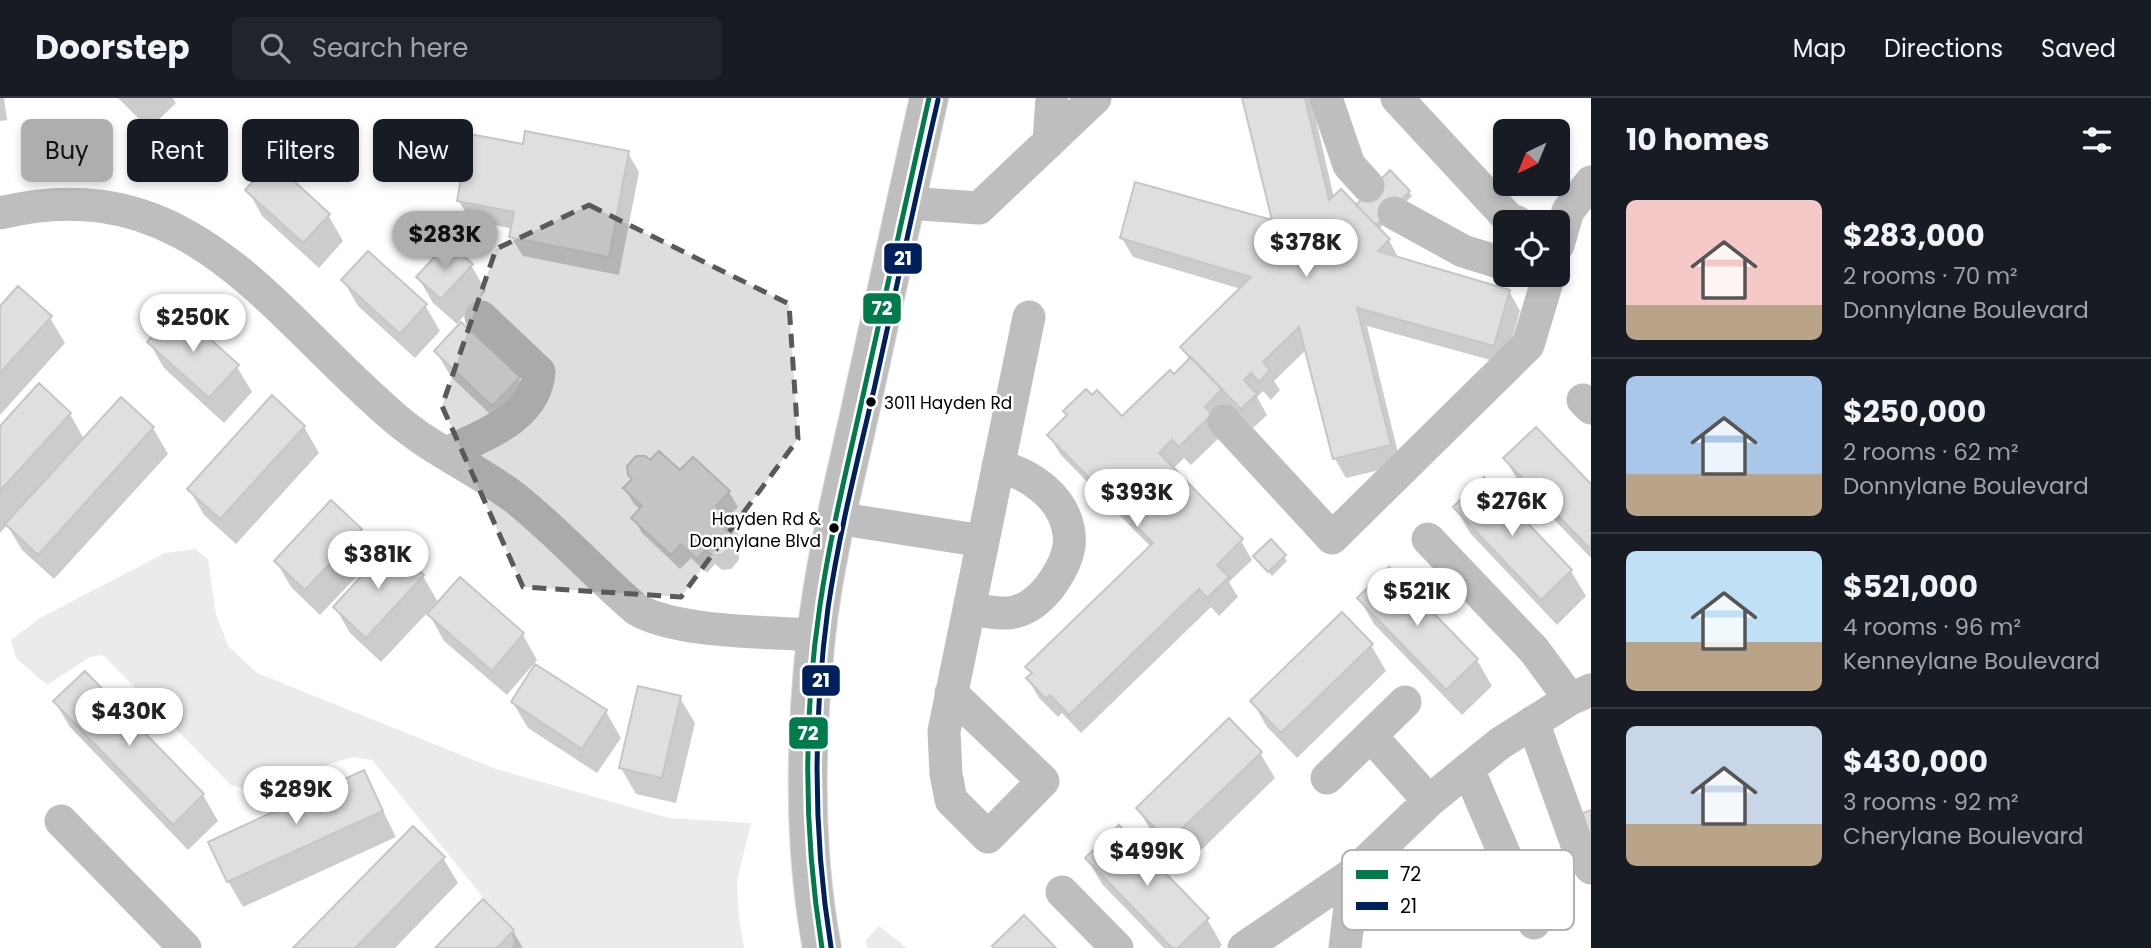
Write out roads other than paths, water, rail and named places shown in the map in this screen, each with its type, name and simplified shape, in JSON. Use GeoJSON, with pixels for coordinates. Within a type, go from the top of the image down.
{"type":"FeatureCollection","features":[{"type":"Feature","properties":{"kind":"main road"},"geometry":{"type":"LineString","coordinates":[[822,948],[812,864],[809,799],[816,635],[836,517],[929,98]]}},
{"type":"Feature","properties":{"kind":"street"},"geometry":{"type":"LineString","coordinates":[[1049,142],[1052,98]]}},
{"type":"Feature","properties":{"kind":"street"},"geometry":{"type":"LineString","coordinates":[[906,203],[979,208],[1095,98]]}},
{"type":"Feature","properties":{"kind":"street"},"geometry":{"type":"LineString","coordinates":[[1326,98],[1349,165],[1368,186]]}},
{"type":"Feature","properties":{"kind":"street"},"geometry":{"type":"LineString","coordinates":[[1397,98],[1501,210]]}},
{"type":"Feature","properties":{"kind":"street"},"geometry":{"type":"LineString","coordinates":[[1569,210],[1591,182]]}},
{"type":"Feature","properties":{"kind":"street"},"geometry":{"type":"LineString","coordinates":[[0,213],[63,204],[93,205],[125,210],[184,233],[239,272],[399,422],[487,478],[528,509],[623,598],[644,614],[671,623],[816,635]]}},
{"type":"Feature","properties":{"kind":"street"},"geometry":{"type":"LineString","coordinates":[[1394,213],[1463,251],[1493,260]]}},
{"type":"Feature","properties":{"kind":"street"},"geometry":{"type":"LineString","coordinates":[[1224,421],[1332,538],[1528,345],[1542,287]]}},
{"type":"Feature","properties":{"kind":"street"},"geometry":{"type":"LineString","coordinates":[[446,453],[514,417],[531,400],[538,385],[540,372],[481,317]]}},
{"type":"Feature","properties":{"kind":"street"},"geometry":{"type":"LineString","coordinates":[[951,693],[1029,317]]}},
{"type":"Feature","properties":{"kind":"street"},"geometry":{"type":"LineString","coordinates":[[969,609],[1008,613],[1031,606],[1057,577],[1066,556],[1070,534],[1060,509],[1046,490],[1027,477],[999,466]]}},
{"type":"Feature","properties":{"kind":"street"},"geometry":{"type":"LineString","coordinates":[[836,517],[983,541]]}},
{"type":"Feature","properties":{"kind":"street"},"geometry":{"type":"LineString","coordinates":[[1378,850],[1429,800],[1499,744],[1580,695],[1428,539]]}},
{"type":"Feature","properties":{"kind":"street"},"geometry":{"type":"LineString","coordinates":[[1327,778],[1405,702]]}},
{"type":"Feature","properties":{"kind":"street"},"geometry":{"type":"LineString","coordinates":[[1533,722],[1580,853],[1591,868]]}},
{"type":"Feature","properties":{"kind":"street"},"geometry":{"type":"LineString","coordinates":[[1371,736],[1429,800]]}},
{"type":"Feature","properties":{"kind":"street"},"geometry":{"type":"LineString","coordinates":[[1468,769],[1503,850]]}},
{"type":"Feature","properties":{"kind":"street"},"geometry":{"type":"LineString","coordinates":[[61,821],[184,948]]}},
{"type":"Feature","properties":{"kind":"street"},"geometry":{"type":"LineString","coordinates":[[1244,948],[1342,881]]}},
{"type":"Feature","properties":{"kind":"street"},"geometry":{"type":"LineString","coordinates":[[1062,892],[1117,948]]}},
{"type":"Feature","properties":{"kind":"street"},"geometry":{"type":"LineString","coordinates":[[1280,948],[1290,915]]}},
{"type":"Feature","properties":{"kind":"street"},"geometry":{"type":"LineString","coordinates":[[1345,948],[1347,930]]}},
{"type":"Feature","properties":{"kind":"place","name":"3011 Hayden Rd"},"geometry":{"type":"Point","coordinates":[871,402]}},
{"type":"Feature","properties":{"kind":"place","name":"Hayden Rd & Donnylane Blvd"},"geometry":{"type":"Point","coordinates":[834,528]}}]}
